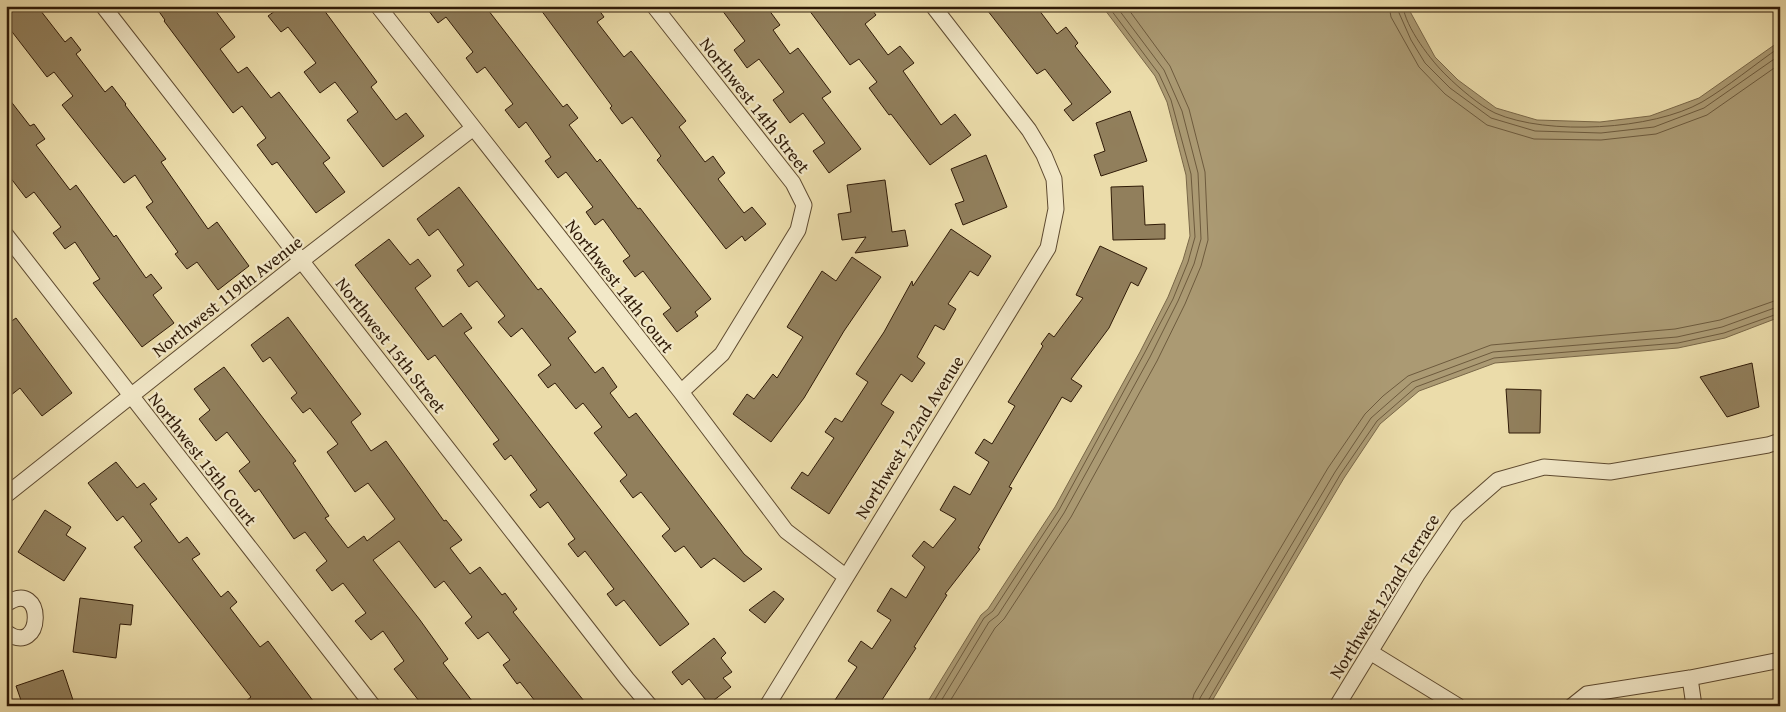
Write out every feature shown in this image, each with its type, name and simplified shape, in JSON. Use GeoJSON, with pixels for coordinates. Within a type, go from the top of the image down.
{"type":"FeatureCollection","features":[{"type":"Feature","properties":{"kind":"street","name":"Northwest 15th Street"},"geometry":{"type":"LineString","coordinates":[[103,6],[626,679],[650,706]]}},
{"type":"Feature","properties":{"kind":"street","name":"Northwest 14th Court"},"geometry":{"type":"LineString","coordinates":[[378,6],[472,129],[681,392],[786,531],[845,576]]}},
{"type":"Feature","properties":{"kind":"street","name":"Northwest 14th Street"},"geometry":{"type":"LineString","coordinates":[[654,6],[793,183],[804,205],[798,230],[722,354],[681,392]]}},
{"type":"Feature","properties":{"kind":"street","name":"Northwest 122nd Avenue"},"geometry":{"type":"LineString","coordinates":[[767,706],[845,576],[1048,248],[1056,209],[1054,179],[1044,155],[1029,130],[933,6]]}},
{"type":"Feature","properties":{"kind":"street","name":"Northwest 119th Avenue"},"geometry":{"type":"LineString","coordinates":[[6,495],[301,261],[472,129]]}},
{"type":"Feature","properties":{"kind":"street","name":"Northwest 15th Court"},"geometry":{"type":"LineString","coordinates":[[6,235],[130,397],[373,706]]}},
{"type":"Feature","properties":{"kind":"street","name":"Northwest 122nd Terrace"},"geometry":{"type":"LineString","coordinates":[[1337,706],[1417,574],[1458,516],[1498,480],[1544,467],[1610,472],[1768,445],[1780,441]]}},
{"type":"Feature","properties":{"kind":"street"},"geometry":{"type":"LineString","coordinates":[[6,604],[18,599],[26,601],[35,610],[37,618],[35,626],[26,635],[14,636],[6,632]]}},
{"type":"Feature","properties":{"kind":"street"},"geometry":{"type":"LineString","coordinates":[[1370,652],[1458,706]]}},
{"type":"Feature","properties":{"kind":"street"},"geometry":{"type":"LineString","coordinates":[[1572,706],[1587,694],[1690,678],[1780,660]]}},
{"type":"Feature","properties":{"kind":"street"},"geometry":{"type":"LineString","coordinates":[[1690,678],[1694,706]]}},
{"type":"Feature","properties":{"kind":"water"},"geometry":{"type":"Polygon","coordinates":[[[1102,6],[1407,6],[1435,57],[1458,80],[1496,108],[1537,120],[1600,122],[1650,116],[1699,98],[1780,41],[1780,317],[1725,338],[1678,348],[1495,363],[1419,391],[1380,424],[1344,478],[1209,706],[925,706],[981,615],[988,609],[1055,507],[1168,297],[1183,260],[1190,236],[1186,175],[1167,102],[1155,76],[1102,6]]]}},
{"type":"Feature","properties":{"kind":"building"},"geometry":{"type":"Polygon","coordinates":[[[6,6],[37,6],[65,42],[71,37],[81,50],[76,54],[105,92],[112,86],[166,159],[161,162],[208,229],[217,222],[249,266],[218,290],[197,262],[187,269],[175,254],[178,252],[146,207],[153,202],[135,175],[124,183],[62,105],[73,96],[54,72],[47,77],[6,24],[6,6]]]}},
{"type":"Feature","properties":{"kind":"building"},"geometry":{"type":"Polygon","coordinates":[[[155,6],[212,6],[235,37],[220,49],[238,73],[247,67],[271,98],[279,92],[330,158],[323,163],[345,192],[316,213],[277,162],[272,165],[257,145],[266,138],[242,106],[233,113],[164,21],[155,6]]]}},
{"type":"Feature","properties":{"kind":"building"},"geometry":{"type":"Polygon","coordinates":[[[282,6],[321,6],[377,82],[371,87],[396,120],[406,113],[424,136],[383,167],[347,120],[358,112],[335,82],[320,93],[304,72],[316,63],[288,27],[281,32],[268,16],[282,6]]]}},
{"type":"Feature","properties":{"kind":"building"},"geometry":{"type":"Polygon","coordinates":[[[425,6],[485,6],[563,107],[567,104],[578,118],[569,125],[597,162],[600,159],[711,299],[695,312],[698,316],[677,332],[663,314],[671,308],[643,271],[635,277],[623,261],[630,256],[603,219],[595,225],[586,212],[593,207],[566,172],[558,178],[545,161],[551,157],[526,122],[519,128],[505,110],[513,104],[485,67],[477,73],[466,58],[473,52],[446,17],[438,23],[425,6]]]}},
{"type":"Feature","properties":{"kind":"building"},"geometry":{"type":"Polygon","coordinates":[[[538,6],[596,6],[604,17],[597,22],[624,57],[631,51],[686,121],[679,127],[705,162],[713,156],[725,173],[718,179],[744,213],[752,207],[766,224],[745,241],[742,236],[726,249],[657,160],[661,156],[632,117],[622,124],[610,108],[612,106],[538,6]]]}},
{"type":"Feature","properties":{"kind":"building"},"geometry":{"type":"Polygon","coordinates":[[[719,6],[766,6],[780,25],[773,30],[790,54],[798,48],[831,92],[822,98],[861,149],[829,173],[813,151],[825,143],[803,113],[790,123],[773,100],[784,92],[759,59],[747,68],[734,50],[745,41],[719,6]]]}},
{"type":"Feature","properties":{"kind":"building"},"geometry":{"type":"Polygon","coordinates":[[[806,6],[869,6],[876,15],[865,24],[888,55],[900,46],[914,63],[903,71],[941,125],[955,114],[971,135],[930,165],[869,88],[877,82],[859,59],[850,65],[806,6]]]}},
{"type":"Feature","properties":{"kind":"building"},"geometry":{"type":"Polygon","coordinates":[[[984,6],[1036,6],[1057,34],[1066,27],[1078,43],[1075,46],[1111,92],[1073,121],[1064,110],[1072,104],[1045,69],[1037,74],[984,6]]]}},
{"type":"Feature","properties":{"kind":"building"},"geometry":{"type":"Polygon","coordinates":[[[6,95],[30,126],[34,124],[45,139],[36,145],[70,190],[76,185],[114,237],[116,235],[146,278],[151,274],[162,288],[153,295],[174,323],[142,347],[93,283],[100,279],[75,242],[65,249],[53,233],[61,227],[34,192],[26,198],[6,172],[6,95]]]}},
{"type":"Feature","properties":{"kind":"building"},"geometry":{"type":"Polygon","coordinates":[[[1130,111],[1147,161],[1101,176],[1094,155],[1105,151],[1096,123],[1130,111]]]}},
{"type":"Feature","properties":{"kind":"building"},"geometry":{"type":"Polygon","coordinates":[[[986,155],[1007,207],[963,225],[955,204],[964,201],[951,169],[986,155]]]}},
{"type":"Feature","properties":{"kind":"building"},"geometry":{"type":"Polygon","coordinates":[[[885,180],[892,232],[905,230],[908,246],[855,253],[866,237],[842,240],[838,214],[851,212],[847,185],[885,180]]]}},
{"type":"Feature","properties":{"kind":"building"},"geometry":{"type":"Polygon","coordinates":[[[1143,186],[1145,225],[1165,224],[1165,239],[1113,240],[1111,187],[1143,186]]]}},
{"type":"Feature","properties":{"kind":"building"},"geometry":{"type":"Polygon","coordinates":[[[459,187],[538,290],[541,288],[576,332],[568,338],[595,373],[603,367],[617,387],[610,393],[629,418],[636,413],[744,554],[762,569],[744,582],[714,558],[701,568],[684,546],[675,552],[662,536],[670,529],[641,492],[633,498],[620,481],[627,475],[594,433],[602,427],[583,403],[576,409],[555,383],[548,388],[538,375],[551,365],[522,328],[511,337],[498,322],[505,316],[477,281],[469,287],[457,270],[464,265],[438,229],[429,236],[417,219],[459,187]]]}},
{"type":"Feature","properties":{"kind":"building"},"geometry":{"type":"Polygon","coordinates":[[[951,229],[991,256],[978,276],[970,271],[948,304],[956,309],[944,330],[935,325],[917,357],[925,363],[912,382],[901,374],[881,404],[894,412],[829,514],[791,488],[802,472],[808,476],[834,438],[825,432],[835,418],[842,422],[868,382],[856,374],[884,332],[912,281],[913,286],[951,229]]]}},
{"type":"Feature","properties":{"kind":"building"},"geometry":{"type":"Polygon","coordinates":[[[389,239],[410,265],[418,259],[431,276],[415,288],[443,327],[461,313],[472,328],[464,333],[689,624],[660,646],[624,600],[616,606],[607,594],[614,589],[585,551],[578,557],[568,544],[575,539],[548,502],[540,508],[530,495],[537,490],[511,455],[505,460],[493,444],[499,440],[435,355],[428,360],[355,265],[389,239]]]}},
{"type":"Feature","properties":{"kind":"building"},"geometry":{"type":"Polygon","coordinates":[[[1100,246],[1147,268],[1138,286],[1131,282],[1109,328],[1071,379],[1082,386],[1071,402],[1062,397],[1009,487],[1012,488],[978,548],[980,549],[945,594],[947,595],[914,647],[916,648],[878,706],[831,706],[857,667],[848,661],[861,641],[872,649],[891,620],[877,611],[891,588],[906,598],[925,567],[912,556],[924,541],[933,548],[956,519],[940,510],[954,486],[970,495],[989,462],[975,453],[984,439],[992,444],[1015,406],[1008,402],[1043,346],[1041,344],[1049,333],[1054,337],[1083,298],[1076,295],[1100,246]]]}},
{"type":"Feature","properties":{"kind":"building"},"geometry":{"type":"Polygon","coordinates":[[[852,257],[881,277],[844,331],[804,398],[771,442],[733,414],[747,394],[754,399],[773,374],[777,378],[803,337],[787,327],[822,271],[836,281],[852,257]]]}},
{"type":"Feature","properties":{"kind":"building"},"geometry":{"type":"Polygon","coordinates":[[[288,317],[361,414],[351,422],[371,451],[386,441],[444,521],[446,520],[462,540],[450,548],[470,574],[480,567],[502,595],[505,593],[517,609],[513,612],[588,706],[539,706],[520,682],[517,684],[503,665],[510,660],[488,632],[478,639],[465,623],[472,617],[444,581],[435,588],[399,541],[373,560],[448,659],[443,663],[476,706],[423,706],[394,669],[404,661],[383,631],[371,640],[355,621],[366,613],[343,583],[332,591],[316,570],[327,561],[305,532],[294,539],[259,489],[255,492],[239,471],[250,462],[227,432],[216,441],[199,419],[210,410],[194,389],[224,367],[296,461],[293,463],[329,516],[325,518],[348,548],[364,536],[367,541],[395,519],[368,483],[355,492],[327,452],[338,444],[310,408],[303,413],[291,398],[297,393],[270,357],[263,362],[251,345],[288,317]]]}},
{"type":"Feature","properties":{"kind":"building"},"geometry":{"type":"Polygon","coordinates":[[[16,318],[72,393],[42,416],[20,388],[6,399],[6,325],[16,318]]]}},
{"type":"Feature","properties":{"kind":"building"},"geometry":{"type":"Polygon","coordinates":[[[1752,363],[1759,407],[1727,417],[1700,377],[1752,363]]]}},
{"type":"Feature","properties":{"kind":"building"},"geometry":{"type":"Polygon","coordinates":[[[1506,389],[1541,390],[1540,433],[1509,433],[1506,389]]]}},
{"type":"Feature","properties":{"kind":"building"},"geometry":{"type":"Polygon","coordinates":[[[116,462],[137,488],[144,483],[157,499],[150,504],[179,543],[187,537],[200,554],[192,559],[221,597],[228,591],[237,602],[230,608],[260,647],[268,641],[317,706],[240,706],[251,697],[134,547],[142,541],[123,516],[117,521],[88,483],[116,462]]]}},
{"type":"Feature","properties":{"kind":"building"},"geometry":{"type":"Polygon","coordinates":[[[45,510],[71,527],[66,535],[86,548],[64,581],[18,552],[45,510]]]}},
{"type":"Feature","properties":{"kind":"building"},"geometry":{"type":"Polygon","coordinates":[[[774,591],[784,599],[765,623],[749,610],[774,591]]]}},
{"type":"Feature","properties":{"kind":"building"},"geometry":{"type":"Polygon","coordinates":[[[80,598],[133,605],[131,625],[120,624],[116,658],[73,652],[80,598]]]}},
{"type":"Feature","properties":{"kind":"building"},"geometry":{"type":"Polygon","coordinates":[[[714,638],[726,653],[721,658],[732,672],[723,678],[731,687],[709,704],[689,679],[682,685],[672,672],[714,638]]]}},
{"type":"Feature","properties":{"kind":"building"},"geometry":{"type":"Polygon","coordinates":[[[63,670],[75,706],[23,706],[16,686],[63,670]]]}}]}
